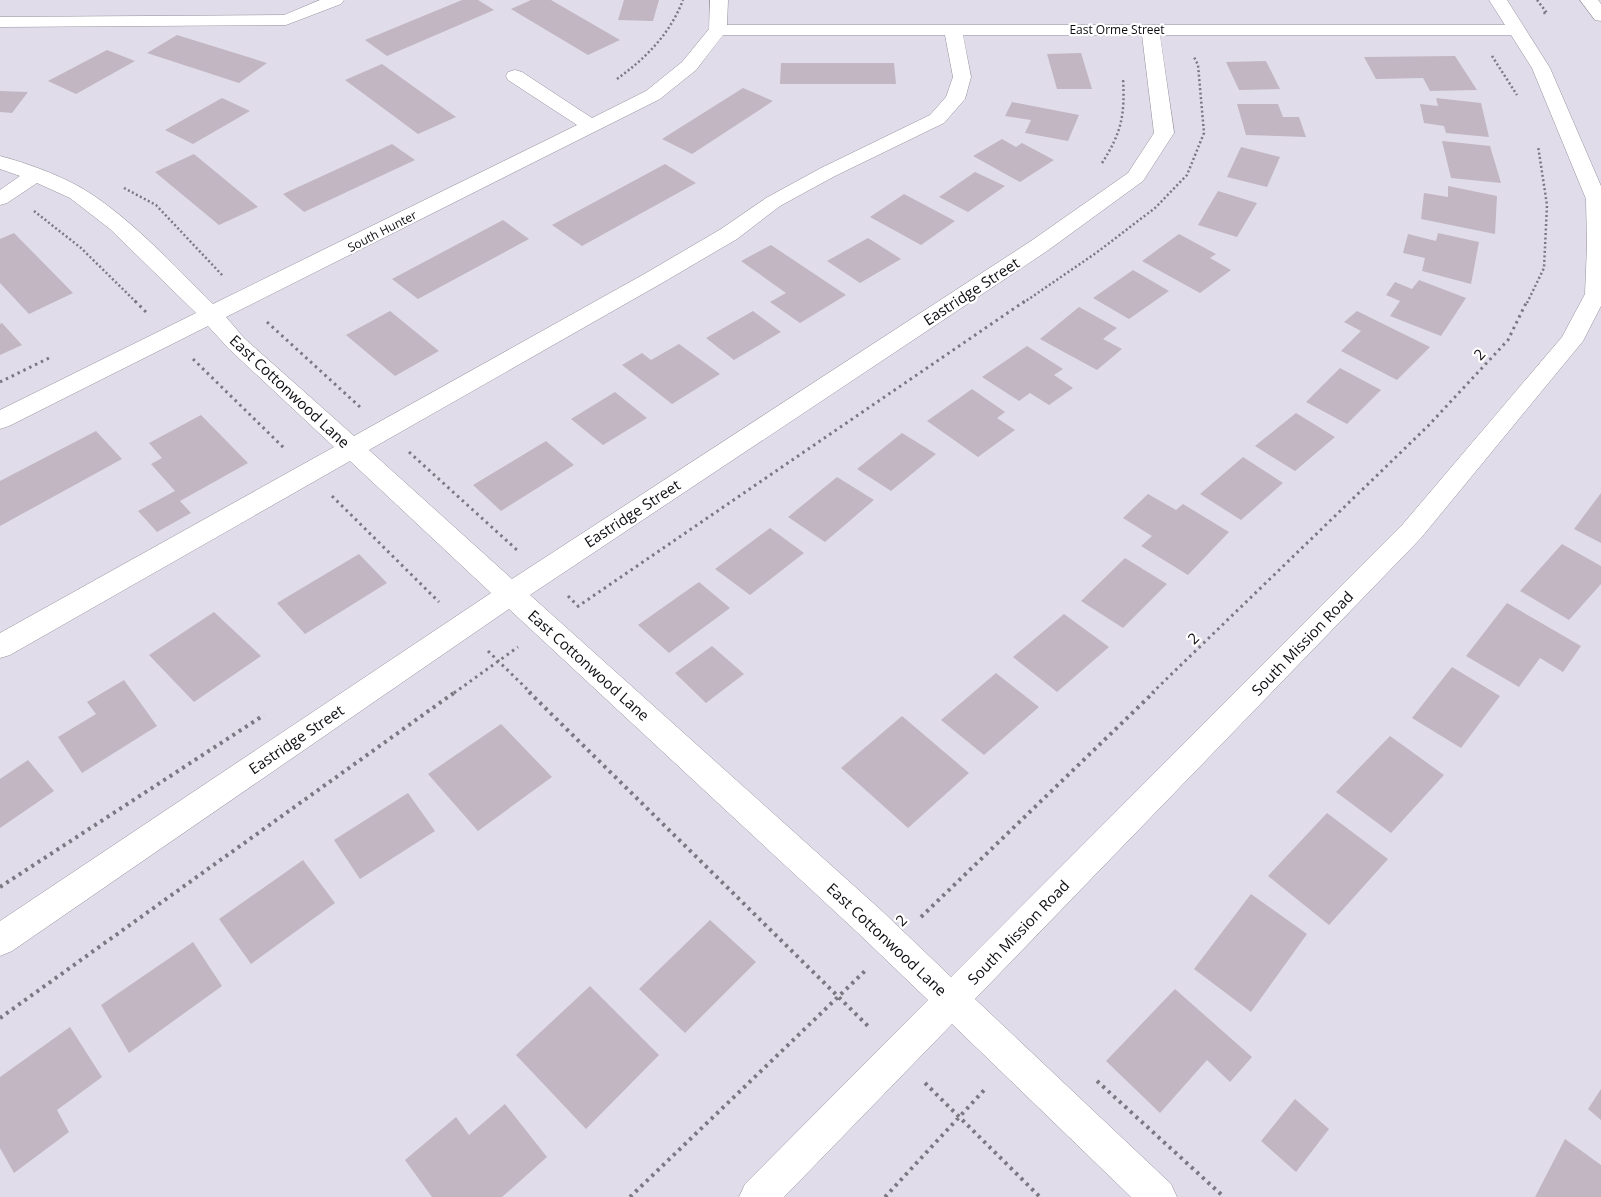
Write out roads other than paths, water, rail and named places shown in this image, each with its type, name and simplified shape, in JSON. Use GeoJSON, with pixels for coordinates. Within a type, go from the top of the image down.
{"type":"FeatureCollection","features":[{"type":"Feature","properties":{"kind":"street"},"geometry":{"type":"LineString","coordinates":[[0,22],[286,20],[335,0]]}},
{"type":"Feature","properties":{"kind":"street"},"geometry":{"type":"LineString","coordinates":[[718,30],[720,0]]}},
{"type":"Feature","properties":{"kind":"street","name":"South Mission Road"},"geometry":{"type":"LineString","coordinates":[[758,1197],[1412,531],[1571,341],[1599,295],[1596,199],[1541,68],[1498,0]]}},
{"type":"Feature","properties":{"kind":"street"},"geometry":{"type":"LineString","coordinates":[[1589,0],[1601,16]]}},
{"type":"Feature","properties":{"kind":"street"},"geometry":{"type":"LineString","coordinates":[[0,647],[654,278],[729,234],[774,202],[828,172],[937,119],[955,99],[962,77],[953,29]]}},
{"type":"Feature","properties":{"kind":"street","name":"Eastridge Street"},"geometry":{"type":"LineString","coordinates":[[0,940],[510,594],[1039,246],[1136,177],[1164,133],[1150,29]]}},
{"type":"Feature","properties":{"kind":"street","name":"East Orme Street"},"geometry":{"type":"LineString","coordinates":[[718,30],[1517,30]]}},
{"type":"Feature","properties":{"kind":"street","name":"South Hunter"},"geometry":{"type":"LineString","coordinates":[[0,420],[653,95],[688,66],[718,30]]}},
{"type":"Feature","properties":{"kind":"street"},"geometry":{"type":"LineString","coordinates":[[516,76],[592,126]]}},
{"type":"Feature","properties":{"kind":"street","name":"East Cottonwood Lane"},"geometry":{"type":"LineString","coordinates":[[0,162],[36,175],[76,194],[117,224],[212,316],[236,343],[893,944],[1158,1197]]}},
{"type":"Feature","properties":{"kind":"street"},"geometry":{"type":"LineString","coordinates":[[3,197],[36,175]]}}]}
